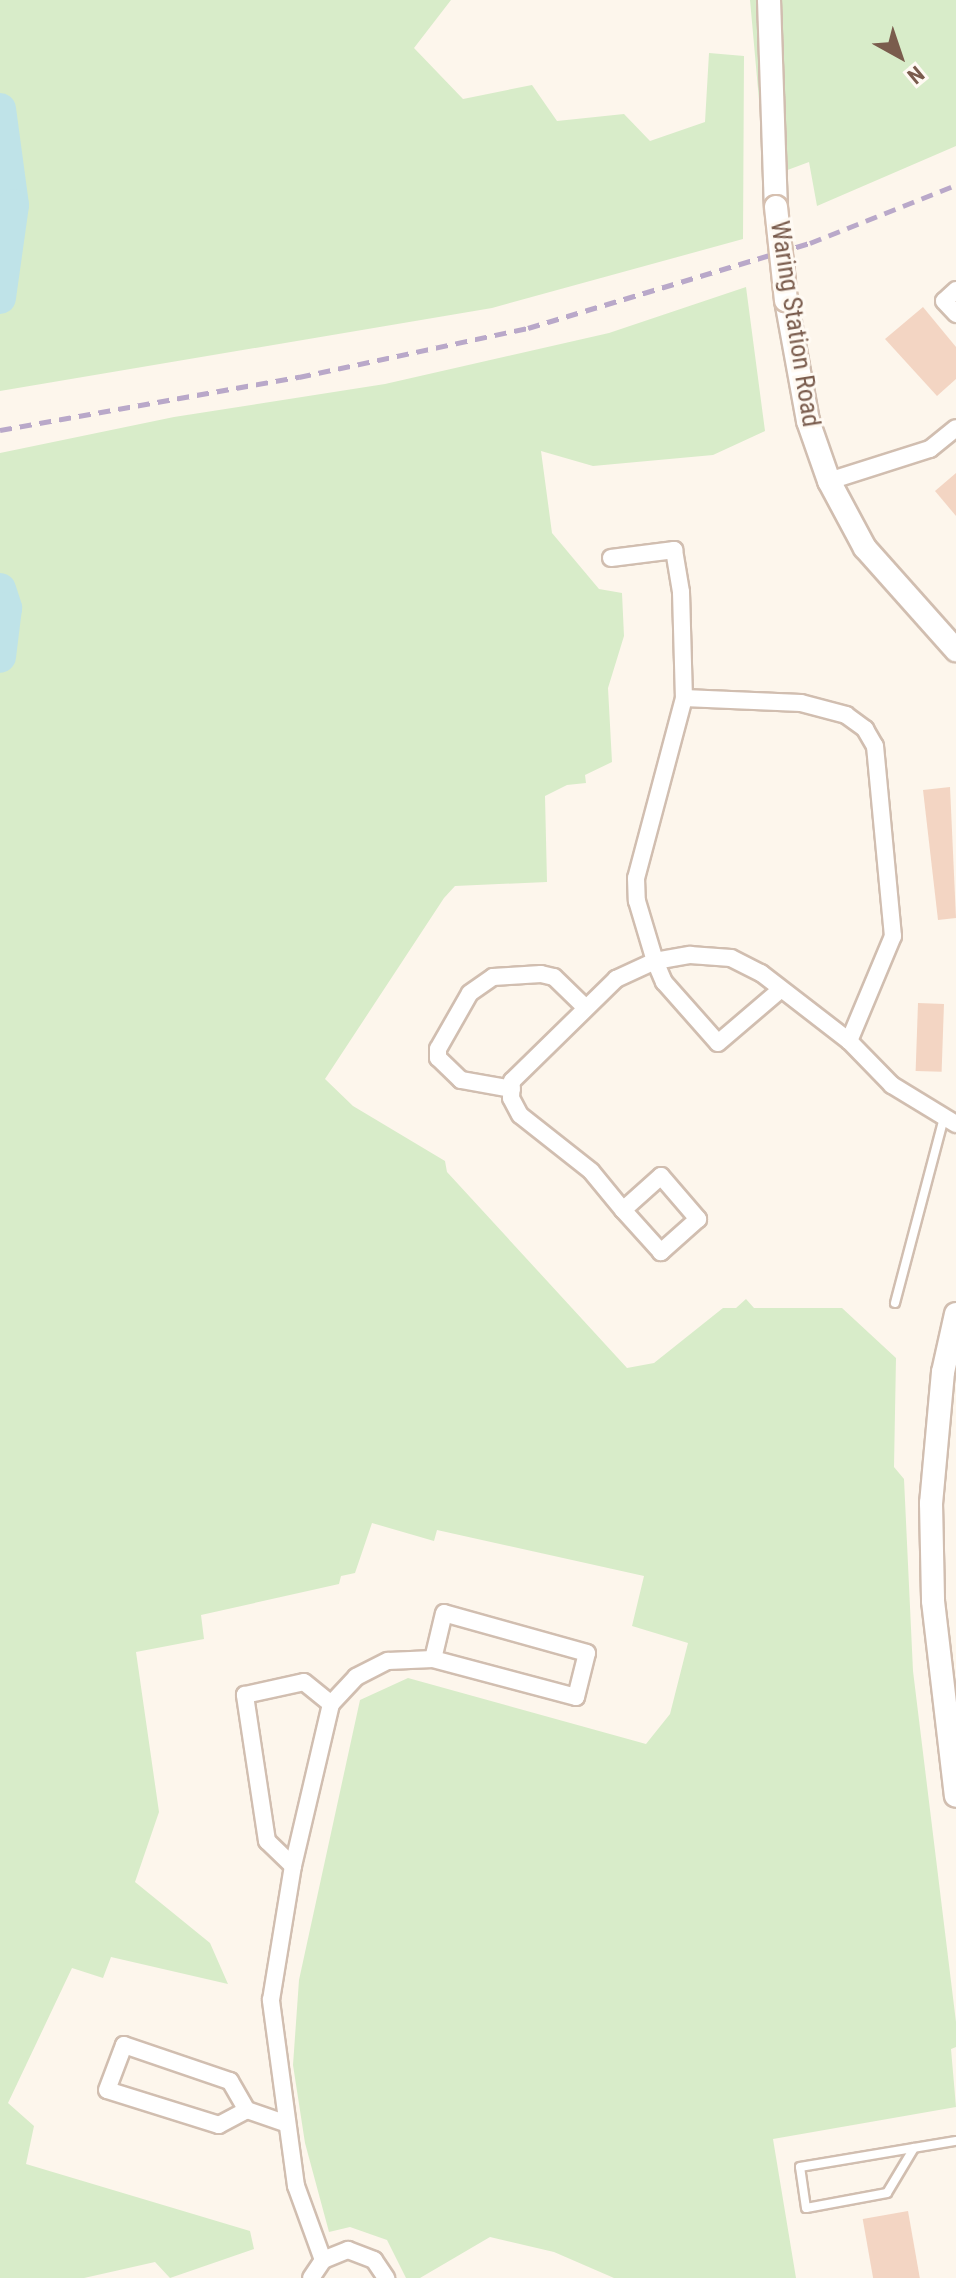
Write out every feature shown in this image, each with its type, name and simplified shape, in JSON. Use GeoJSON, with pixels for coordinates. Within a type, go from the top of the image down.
{"type":"FeatureCollection","features":[{"type":"Feature","properties":{"kind":"street","name":"Waring Station Road"},"geometry":{"type":"LineString","coordinates":[[769,0],[776,207],[786,300],[808,421],[829,481],[865,548],[956,650]]}},
{"type":"Feature","properties":{"kind":"street"},"geometry":{"type":"LineString","coordinates":[[956,290],[944,301],[956,314]]}},
{"type":"Feature","properties":{"kind":"street"},"geometry":{"type":"LineString","coordinates":[[829,481],[930,449],[956,428]]}},
{"type":"Feature","properties":{"kind":"street"},"geometry":{"type":"LineString","coordinates":[[611,558],[674,550],[685,636],[684,698],[636,878],[637,901],[655,961],[664,982],[718,1043],[780,990]]}},
{"type":"Feature","properties":{"kind":"street"},"geometry":{"type":"LineString","coordinates":[[684,698],[801,703],[846,715],[865,729],[875,746],[893,936],[849,1041]]}},
{"type":"Feature","properties":{"kind":"street"},"geometry":{"type":"LineString","coordinates":[[623,1210],[661,1176],[698,1219],[661,1252],[623,1210],[591,1171],[520,1115],[512,1081],[532,1056],[616,979],[655,961],[690,955],[731,958],[849,1041],[892,1085],[950,1122]]}},
{"type":"Feature","properties":{"kind":"street"},"geometry":{"type":"LineString","coordinates":[[512,1089],[461,1080],[438,1058],[438,1049],[470,993],[493,977],[541,974],[554,977],[585,1007]]}},
{"type":"Feature","properties":{"kind":"street"},"geometry":{"type":"LineString","coordinates":[[956,1314],[943,1372],[931,1503],[933,1601],[956,1795]]}},
{"type":"Feature","properties":{"kind":"street"},"geometry":{"type":"LineString","coordinates":[[323,2260],[296,2186],[284,2123],[271,2000],[293,1866],[331,1704],[356,1677],[388,1661],[433,1659],[576,1697],[587,1653],[444,1613],[433,1659]]}},
{"type":"Feature","properties":{"kind":"street"},"geometry":{"type":"LineString","coordinates":[[293,1866],[267,1841],[245,1695],[304,1682],[331,1704]]}},
{"type":"Feature","properties":{"kind":"street"},"geometry":{"type":"LineString","coordinates":[[247,2110],[219,2125],[107,2090],[124,2045],[230,2081],[247,2110],[284,2123]]}},
{"type":"Feature","properties":{"kind":"street"},"geometry":{"type":"LineString","coordinates":[[311,2278],[323,2260],[335,2253],[362,2253],[374,2260],[386,2278]]}},
{"type":"Feature","properties":{"kind":"lane"},"geometry":{"type":"LineString","coordinates":[[895,1303],[950,1122]]}},
{"type":"Feature","properties":{"kind":"lane"},"geometry":{"type":"LineString","coordinates":[[914,2148],[887,2193],[806,2208],[800,2167],[914,2148],[956,2141]]}},
{"type":"Feature","properties":{"kind":"green space"},"geometry":{"type":"Polygon","coordinates":[[[0,0],[451,0],[414,48],[463,99],[532,85],[557,121],[624,114],[650,141],[705,122],[709,53],[744,56],[743,239],[492,308],[0,391],[0,0]]]}},
{"type":"Feature","properties":{"kind":"green space"},"geometry":{"type":"Polygon","coordinates":[[[750,0],[956,0],[956,146],[817,206],[809,162],[766,178],[750,0]]]}},
{"type":"Feature","properties":{"kind":"green space"},"geometry":{"type":"Polygon","coordinates":[[[746,287],[765,431],[713,455],[593,466],[541,451],[552,533],[599,589],[622,593],[624,636],[608,688],[612,762],[585,775],[586,783],[567,785],[545,796],[547,882],[455,886],[444,898],[325,1079],[353,1106],[445,1161],[447,1172],[627,1368],[654,1363],[723,1308],[736,1308],[746,1299],[754,1308],[842,1308],[896,1358],[894,1467],[904,1479],[913,1671],[956,2022],[956,2047],[951,2049],[956,2107],[773,2139],[796,2278],[614,2278],[554,2252],[490,2237],[420,2278],[406,2278],[387,2240],[350,2227],[329,2232],[305,2143],[293,2065],[299,1980],[360,1700],[408,1678],[646,1744],[670,1714],[688,1643],[632,1626],[644,1576],[437,1530],[434,1541],[372,1523],[355,1573],[341,1576],[339,1584],[201,1615],[204,1639],[136,1652],[159,1812],[135,1882],[210,1943],[228,1984],[111,1957],[103,1978],[72,1968],[8,2103],[34,2126],[26,2164],[250,2231],[254,2249],[170,2278],[155,2262],[84,2278],[0,2278],[0,453],[174,417],[385,384],[609,333],[746,287]]]}},
{"type":"Feature","properties":{"kind":"building"},"geometry":{"type":"Polygon","coordinates":[[[923,307],[956,347],[956,379],[937,396],[885,339],[923,307]]]}},
{"type":"Feature","properties":{"kind":"building"},"geometry":{"type":"Polygon","coordinates":[[[956,473],[956,516],[935,491],[956,473]]]}},
{"type":"Feature","properties":{"kind":"building"},"geometry":{"type":"Polygon","coordinates":[[[950,787],[956,918],[938,920],[923,790],[950,787]]]}},
{"type":"Feature","properties":{"kind":"building"},"geometry":{"type":"Polygon","coordinates":[[[918,1003],[944,1004],[942,1072],[916,1071],[918,1003]]]}},
{"type":"Feature","properties":{"kind":"building"},"geometry":{"type":"Polygon","coordinates":[[[908,2211],[920,2278],[873,2278],[863,2219],[908,2211]]]}},
{"type":"Feature","properties":{"kind":"waterway"},"geometry":{"type":"LineString","coordinates":[[0,109],[13,205],[0,298]]}},
{"type":"Feature","properties":{"kind":"waterway"},"geometry":{"type":"LineString","coordinates":[[0,589],[6,608],[0,657]]}},
{"type":"Feature","properties":{"kind":"railway"},"geometry":{"type":"LineString","coordinates":[[0,430],[299,377],[528,328],[810,243],[956,185]]}}]}
